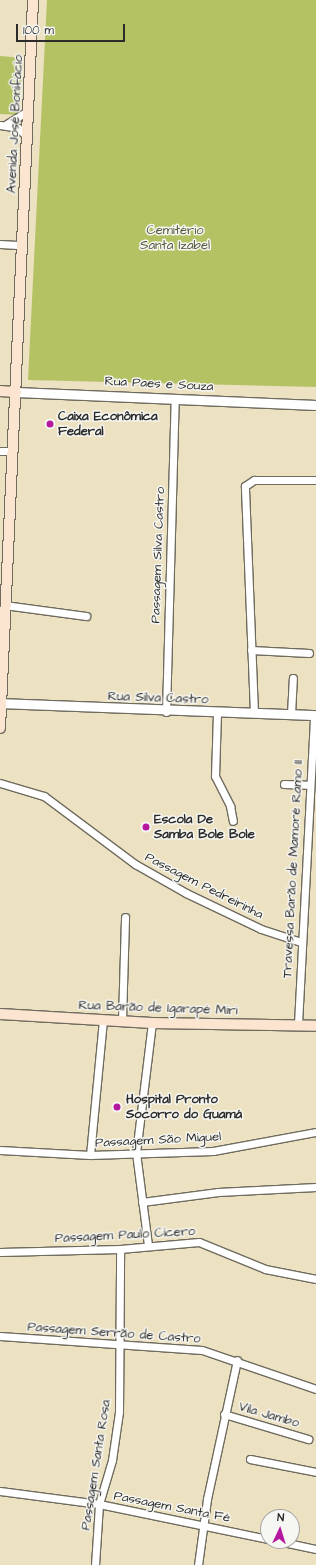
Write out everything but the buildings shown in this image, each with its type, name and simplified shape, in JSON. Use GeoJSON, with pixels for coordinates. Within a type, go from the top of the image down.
{"type":"FeatureCollection","features":[{"type":"Feature","properties":{"kind":"main road","name":"Avenida José Bonifácio"},"geometry":{"type":"LineString","coordinates":[[0,728],[4,606],[3,576],[13,451],[34,0]]}},
{"type":"Feature","properties":{"kind":"main road","name":"Rua Paes e Souza"},"geometry":{"type":"LineString","coordinates":[[0,391],[16,392]]}},
{"type":"Feature","properties":{"kind":"main road","name":"Rua Barão de Igarapé Miri"},"geometry":{"type":"LineString","coordinates":[[0,1014],[122,1020],[152,1023],[298,1024],[316,1026]]}},
{"type":"Feature","properties":{"kind":"street"},"geometry":{"type":"LineString","coordinates":[[2,125],[29,110]]}},
{"type":"Feature","properties":{"kind":"street"},"geometry":{"type":"LineString","coordinates":[[2,125],[18,128],[28,138]]}},
{"type":"Feature","properties":{"kind":"street"},"geometry":{"type":"LineString","coordinates":[[0,244],[22,245]]}},
{"type":"Feature","properties":{"kind":"street","name":"Rua Paes e Souza"},"geometry":{"type":"LineString","coordinates":[[16,392],[316,405]]}},
{"type":"Feature","properties":{"kind":"street","name":"Passagem Silva Castro"},"geometry":{"type":"LineString","coordinates":[[166,712],[175,398]]}},
{"type":"Feature","properties":{"kind":"street"},"geometry":{"type":"LineString","coordinates":[[0,451],[13,451]]}},
{"type":"Feature","properties":{"kind":"street"},"geometry":{"type":"LineString","coordinates":[[254,713],[244,490],[249,481],[316,480]]}},
{"type":"Feature","properties":{"kind":"street"},"geometry":{"type":"LineString","coordinates":[[4,606],[86,616]]}},
{"type":"Feature","properties":{"kind":"street"},"geometry":{"type":"LineString","coordinates":[[251,650],[309,653]]}},
{"type":"Feature","properties":{"kind":"street"},"geometry":{"type":"LineString","coordinates":[[291,714],[294,678]]}},
{"type":"Feature","properties":{"kind":"street","name":"Rua Silva Castro"},"geometry":{"type":"LineString","coordinates":[[1,703],[166,712],[315,715]]}},
{"type":"Feature","properties":{"kind":"street"},"geometry":{"type":"LineString","coordinates":[[217,713],[215,776],[230,806],[233,822]]}},
{"type":"Feature","properties":{"kind":"street","name":"Travessa Barão de Mamoré Ramo II"},"geometry":{"type":"LineString","coordinates":[[298,1024],[299,941],[308,785],[315,715]]}},
{"type":"Feature","properties":{"kind":"street","name":"Passagem Pedreirinha"},"geometry":{"type":"LineString","coordinates":[[0,783],[44,796],[135,864],[186,893],[261,929],[299,941]]}},
{"type":"Feature","properties":{"kind":"street"},"geometry":{"type":"LineString","coordinates":[[284,784],[308,785]]}},
{"type":"Feature","properties":{"kind":"street"},"geometry":{"type":"LineString","coordinates":[[122,1020],[125,917]]}},
{"type":"Feature","properties":{"kind":"street"},"geometry":{"type":"LineString","coordinates":[[90,1155],[103,1020]]}},
{"type":"Feature","properties":{"kind":"street"},"geometry":{"type":"LineString","coordinates":[[148,1245],[136,1153],[152,1023]]}},
{"type":"Feature","properties":{"kind":"street","name":"Passagem São Miguel"},"geometry":{"type":"LineString","coordinates":[[0,1150],[90,1155],[227,1149],[316,1132]]}},
{"type":"Feature","properties":{"kind":"street"},"geometry":{"type":"LineString","coordinates":[[142,1202],[218,1192],[316,1187]]}},
{"type":"Feature","properties":{"kind":"street","name":"Passagem Paulo Cícero"},"geometry":{"type":"LineString","coordinates":[[0,1252],[120,1249],[148,1245],[208,1244],[265,1269],[316,1279]]}},
{"type":"Feature","properties":{"kind":"street","name":"Passagem Santa Rosa"},"geometry":{"type":"LineString","coordinates":[[95,1565],[99,1504],[112,1460],[119,1412],[122,1345],[120,1249]]}},
{"type":"Feature","properties":{"kind":"street","name":"Passagem Serrão de Castro"},"geometry":{"type":"LineString","coordinates":[[0,1336],[122,1345],[192,1348],[237,1360],[316,1389]]}},
{"type":"Feature","properties":{"kind":"street"},"geometry":{"type":"LineString","coordinates":[[198,1565],[224,1414],[237,1360]]}},
{"type":"Feature","properties":{"kind":"street","name":"Vila Jambo"},"geometry":{"type":"LineString","coordinates":[[224,1414],[308,1439]]}},
{"type":"Feature","properties":{"kind":"street"},"geometry":{"type":"LineString","coordinates":[[250,1459],[316,1472]]}},
{"type":"Feature","properties":{"kind":"street","name":"Passagem Santa Fé"},"geometry":{"type":"LineString","coordinates":[[0,1491],[99,1504],[260,1537]]}},
{"type":"Feature","properties":{"kind":"street"},"geometry":{"type":"LineString","coordinates":[[300,1546],[316,1549]]}},
{"type":"Feature","properties":{"kind":"green space","name":"Cemitério Santa Izabel"},"geometry":{"type":"Polygon","coordinates":[[[47,0],[316,0],[316,387],[28,380],[47,0]]]}},
{"type":"Feature","properties":{"kind":"green space"},"geometry":{"type":"Polygon","coordinates":[[[0,56],[23,58],[19,115],[0,114],[0,56]]]}},
{"type":"Feature","properties":{"kind":"place","name":"Caixa Econômica Federal"},"geometry":{"type":"Point","coordinates":[50,424]}},
{"type":"Feature","properties":{"kind":"place","name":"Escola De Samba Bole Bole"},"geometry":{"type":"Point","coordinates":[146,827]}},
{"type":"Feature","properties":{"kind":"place","name":"Hospital Pronto Socorro do Guamá"},"geometry":{"type":"Point","coordinates":[117,1107]}}]}
